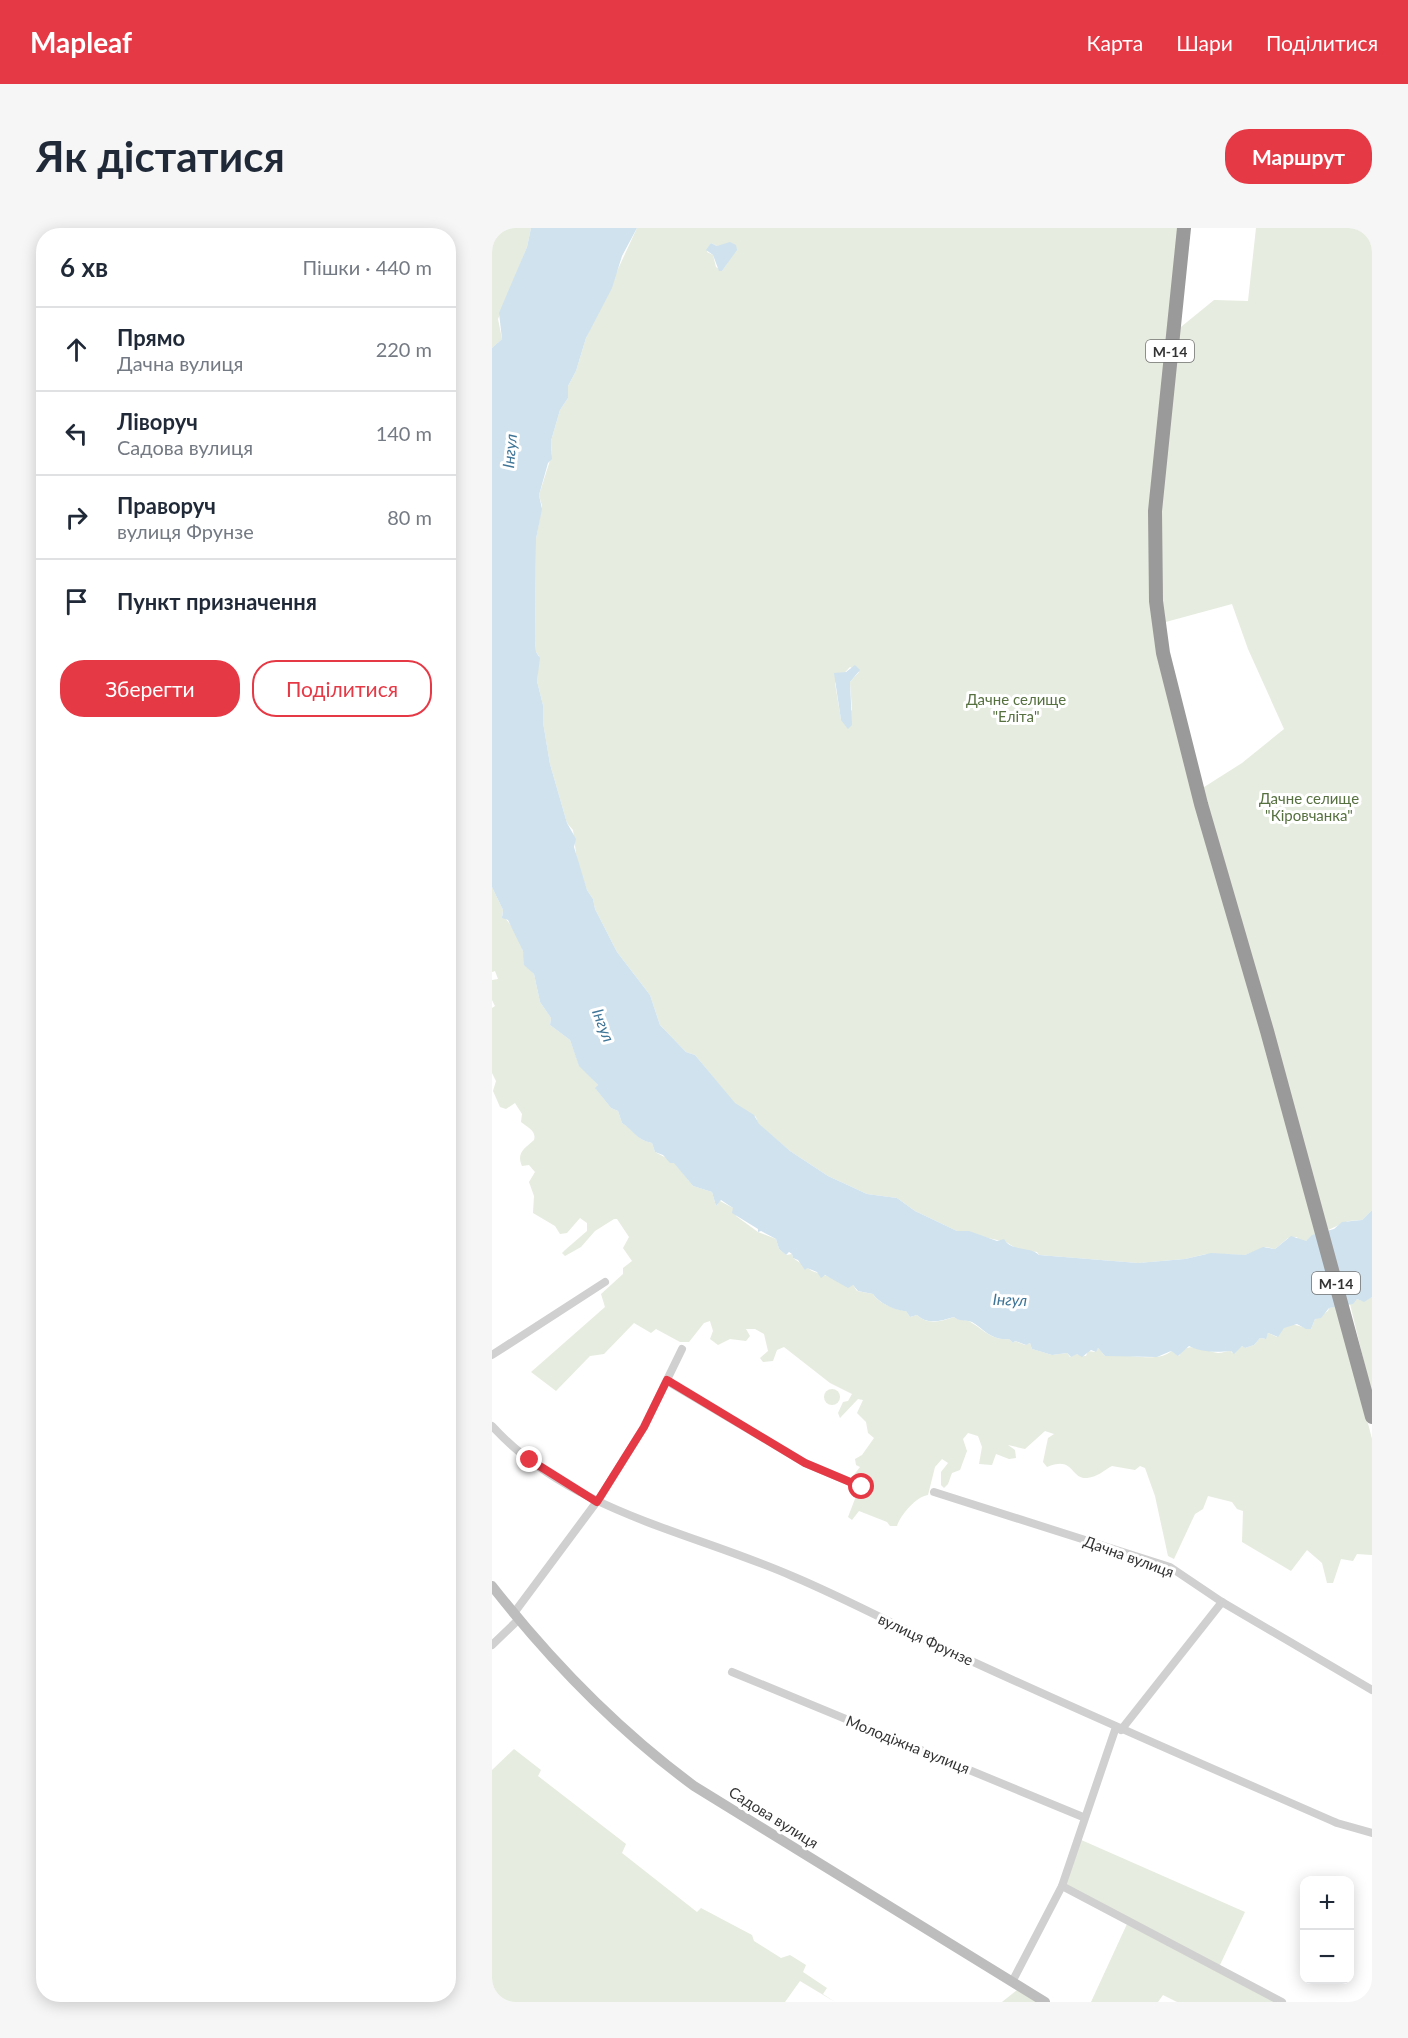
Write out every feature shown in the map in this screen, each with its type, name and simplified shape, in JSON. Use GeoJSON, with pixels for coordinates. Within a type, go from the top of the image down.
{"type":"FeatureCollection","features":[{"type":"Feature","properties":{"kind":"highway","name":"М-14"},"geometry":{"type":"LineString","coordinates":[[1184,228],[1155,512],[1158,617],[1181,729],[1320,1222],[1372,1417]]}},
{"type":"Feature","properties":{"kind":"street"},"geometry":{"type":"LineString","coordinates":[[492,1355],[605,1282]]}},
{"type":"Feature","properties":{"kind":"street"},"geometry":{"type":"LineString","coordinates":[[492,1645],[516,1617],[597,1502],[644,1427],[682,1349]]}},
{"type":"Feature","properties":{"kind":"street"},"geometry":{"type":"LineString","coordinates":[[667,1380],[805,1463],[862,1487]]}},
{"type":"Feature","properties":{"kind":"street","name":"вулиця Фрунзе"},"geometry":{"type":"LineString","coordinates":[[492,1425],[530,1460],[597,1502],[653,1526],[792,1575],[1119,1729],[1337,1823],[1372,1833]]}},
{"type":"Feature","properties":{"kind":"street","name":"Дачна вулиця"},"geometry":{"type":"LineString","coordinates":[[934,1492],[1170,1567],[1222,1602],[1372,1690]]}},
{"type":"Feature","properties":{"kind":"street","name":"Садова вулиця"},"geometry":{"type":"LineString","coordinates":[[492,1586],[516,1617],[598,1704],[666,1765],[694,1786],[1045,2002]]}},
{"type":"Feature","properties":{"kind":"street"},"geometry":{"type":"LineString","coordinates":[[1012,1982],[1062,1886],[1083,1817],[1119,1729],[1222,1602]]}},
{"type":"Feature","properties":{"kind":"street","name":"Молодіжна вулиця"},"geometry":{"type":"LineString","coordinates":[[732,1672],[1083,1817]]}},
{"type":"Feature","properties":{"kind":"street"},"geometry":{"type":"LineString","coordinates":[[1062,1886],[1282,2002]]}},
{"type":"Feature","properties":{"kind":"green space"},"geometry":{"type":"Polygon","coordinates":[[[492,228],[531,228],[527,247],[498,319],[502,339],[492,348],[492,228]]]}},
{"type":"Feature","properties":{"kind":"green space","name":"Дачне селище \"Еліта\""},"geometry":{"type":"Polygon","coordinates":[[[637,228],[1180,228],[1153,600],[1318,1233],[1306,1241],[1299,1241],[1297,1237],[1288,1238],[1275,1249],[1266,1247],[1245,1255],[1206,1254],[1185,1259],[1138,1263],[1039,1255],[1037,1252],[1019,1250],[1006,1242],[957,1231],[915,1211],[897,1198],[867,1194],[828,1176],[790,1151],[758,1124],[756,1117],[735,1104],[695,1055],[686,1052],[660,1025],[650,995],[617,952],[587,890],[577,861],[573,830],[567,823],[550,764],[543,722],[543,705],[537,681],[539,656],[536,652],[535,640],[536,539],[542,506],[539,495],[552,454],[551,441],[560,410],[568,398],[568,386],[576,371],[586,338],[637,228]],[[711,243],[707,252],[713,255],[716,267],[722,271],[736,250],[736,245],[717,246],[711,243]],[[850,667],[835,683],[841,720],[852,710],[850,682],[859,672],[850,667]]]}},
{"type":"Feature","properties":{"kind":"green space","name":"Дачне селище \"Кіровчанка\""},"geometry":{"type":"Polygon","coordinates":[[[1256,228],[1372,228],[1372,1210],[1362,1220],[1348,1221],[1328,1230],[1201,789],[1242,763],[1284,729],[1248,649],[1232,604],[1162,623],[1157,556],[1176,331],[1214,300],[1248,301],[1256,228]]]}},
{"type":"Feature","properties":{"kind":"green space"},"geometry":{"type":"Polygon","coordinates":[[[492,887],[503,910],[502,916],[510,924],[521,945],[524,963],[534,974],[540,1002],[551,1018],[550,1025],[570,1040],[579,1065],[598,1085],[596,1089],[611,1108],[618,1111],[622,1123],[639,1137],[652,1143],[655,1152],[674,1162],[693,1186],[712,1192],[716,1206],[720,1201],[733,1208],[736,1216],[758,1232],[776,1239],[779,1249],[786,1255],[792,1254],[793,1258],[812,1271],[853,1285],[857,1291],[873,1294],[887,1306],[906,1311],[910,1317],[917,1315],[926,1321],[935,1322],[954,1317],[970,1322],[998,1338],[1025,1345],[1030,1343],[1032,1349],[1052,1355],[1067,1353],[1070,1357],[1076,1354],[1086,1356],[1088,1351],[1095,1352],[1098,1348],[1105,1356],[1158,1357],[1171,1351],[1179,1356],[1186,1348],[1191,1347],[1218,1353],[1231,1351],[1232,1353],[1242,1346],[1245,1348],[1254,1345],[1260,1338],[1265,1339],[1268,1333],[1277,1337],[1289,1325],[1311,1329],[1315,1319],[1329,1308],[1338,1306],[1372,1439],[1372,1555],[1357,1554],[1353,1561],[1341,1559],[1333,1583],[1327,1583],[1322,1563],[1307,1550],[1291,1571],[1242,1542],[1243,1511],[1237,1509],[1232,1502],[1208,1496],[1203,1509],[1195,1514],[1174,1559],[1168,1556],[1155,1496],[1145,1468],[1140,1466],[1135,1470],[1112,1466],[1098,1475],[1087,1478],[1077,1475],[1067,1465],[1056,1464],[1047,1467],[1043,1462],[1048,1438],[1054,1434],[1045,1431],[1025,1449],[1008,1445],[1015,1450],[1016,1458],[1009,1459],[996,1454],[992,1465],[979,1464],[982,1447],[978,1436],[968,1433],[963,1439],[967,1451],[960,1470],[952,1473],[944,1488],[941,1485],[941,1472],[948,1463],[942,1459],[935,1467],[928,1495],[910,1506],[897,1526],[890,1526],[887,1522],[859,1511],[852,1520],[848,1517],[858,1491],[846,1485],[860,1467],[856,1465],[855,1459],[862,1455],[874,1438],[868,1433],[866,1422],[857,1413],[863,1400],[858,1399],[840,1418],[838,1413],[843,1402],[848,1401],[852,1394],[830,1383],[784,1347],[777,1350],[773,1361],[763,1362],[760,1358],[768,1351],[764,1334],[755,1329],[746,1329],[750,1336],[746,1341],[730,1339],[718,1345],[710,1339],[713,1331],[710,1321],[704,1323],[689,1342],[680,1342],[656,1329],[651,1333],[634,1323],[604,1354],[590,1356],[556,1391],[531,1372],[605,1307],[601,1294],[623,1274],[623,1268],[632,1261],[623,1248],[629,1237],[617,1219],[614,1219],[595,1231],[581,1247],[565,1256],[562,1253],[587,1231],[587,1223],[580,1218],[567,1233],[560,1234],[555,1226],[533,1213],[534,1196],[529,1182],[535,1172],[529,1165],[522,1166],[520,1158],[522,1151],[535,1137],[531,1130],[521,1122],[522,1114],[515,1103],[506,1109],[500,1107],[493,1091],[496,1081],[492,1073],[492,1008],[495,1006],[492,1000],[492,980],[498,979],[495,971],[492,972],[492,887]]]}},
{"type":"Feature","properties":{"kind":"green space"},"geometry":{"type":"Polygon","coordinates":[[[1372,1297],[1372,1395],[1350,1304],[1357,1299],[1362,1301],[1372,1297]]]}},
{"type":"Feature","properties":{"kind":"green space"},"geometry":{"type":"Polygon","coordinates":[[[832,1389],[838,1391],[840,1397],[838,1403],[832,1405],[826,1403],[824,1397],[826,1391],[832,1389]]]}},
{"type":"Feature","properties":{"kind":"green space"},"geometry":{"type":"Polygon","coordinates":[[[514,1749],[541,1770],[538,1776],[626,1844],[622,1853],[697,1912],[701,1908],[752,1935],[754,1941],[781,1958],[790,1955],[806,1965],[803,1972],[827,1988],[823,1994],[835,2002],[800,1981],[785,2002],[492,2002],[492,1770],[514,1749]]]}},
{"type":"Feature","properties":{"kind":"green space"},"geometry":{"type":"Polygon","coordinates":[[[1079,1839],[1245,1912],[1219,1967],[1064,1885],[1079,1839]]]}},
{"type":"Feature","properties":{"kind":"green space"},"geometry":{"type":"Polygon","coordinates":[[[1127,1924],[1275,2002],[1177,2002],[1163,1995],[1158,2002],[1091,2002],[1127,1924]]]}},
{"type":"Feature","properties":{"kind":"green space"},"geometry":{"type":"Polygon","coordinates":[[[1017,1990],[1040,2002],[1002,2002],[1017,1990]]]}},
{"type":"Feature","properties":{"kind":"water","name":"Інгул"},"geometry":{"type":"Polygon","coordinates":[[[531,228],[637,228],[622,256],[612,288],[586,338],[576,371],[568,386],[568,398],[560,410],[551,441],[552,459],[548,463],[539,495],[542,509],[536,539],[535,640],[536,652],[540,658],[537,681],[543,705],[543,722],[550,764],[567,823],[576,839],[574,847],[587,890],[617,952],[650,995],[660,1025],[686,1052],[695,1055],[735,1103],[754,1115],[759,1124],[790,1151],[828,1176],[867,1194],[897,1198],[915,1211],[957,1231],[969,1231],[997,1241],[1004,1239],[1011,1246],[1039,1255],[1138,1263],[1185,1259],[1211,1253],[1245,1255],[1263,1247],[1275,1249],[1291,1236],[1306,1241],[1312,1235],[1334,1229],[1342,1222],[1362,1220],[1372,1210],[1372,1297],[1364,1302],[1357,1299],[1353,1304],[1329,1308],[1321,1318],[1315,1319],[1311,1329],[1297,1324],[1284,1328],[1278,1337],[1268,1333],[1266,1339],[1260,1338],[1254,1345],[1245,1348],[1242,1346],[1234,1354],[1231,1351],[1205,1351],[1189,1346],[1178,1356],[1171,1351],[1157,1357],[1105,1356],[1098,1348],[1096,1352],[1091,1350],[1082,1357],[1077,1354],[1071,1357],[1067,1353],[1052,1355],[1032,1349],[1030,1343],[1026,1345],[1015,1341],[1013,1343],[1009,1339],[993,1337],[972,1322],[954,1317],[934,1321],[925,1320],[917,1315],[910,1317],[906,1311],[887,1306],[873,1294],[858,1291],[853,1285],[848,1288],[825,1275],[821,1278],[817,1272],[807,1268],[805,1270],[792,1254],[789,1252],[786,1255],[779,1249],[776,1239],[761,1231],[758,1232],[758,1229],[732,1213],[733,1208],[721,1200],[716,1206],[712,1192],[693,1186],[674,1163],[670,1163],[663,1155],[655,1152],[652,1143],[639,1138],[622,1123],[618,1111],[611,1108],[595,1088],[598,1085],[579,1066],[570,1040],[550,1025],[551,1018],[540,1002],[534,974],[524,965],[523,951],[508,920],[502,918],[503,910],[492,887],[492,348],[502,339],[499,313],[527,247],[531,228]]]}},
{"type":"Feature","properties":{"kind":"water"},"geometry":{"type":"Polygon","coordinates":[[[730,242],[736,245],[737,250],[722,271],[719,271],[713,255],[706,250],[711,243],[717,246],[730,242]]]}},
{"type":"Feature","properties":{"kind":"water"},"geometry":{"type":"Polygon","coordinates":[[[855,665],[860,670],[850,682],[852,725],[848,729],[841,720],[834,673],[846,672],[855,665]]]}},
{"type":"Feature","properties":{"kind":"route"},"geometry":{"type":"LineString","coordinates":[[530,1460],[597,1502],[644,1427],[667,1380],[805,1463],[831,1476],[862,1487]]}}]}
